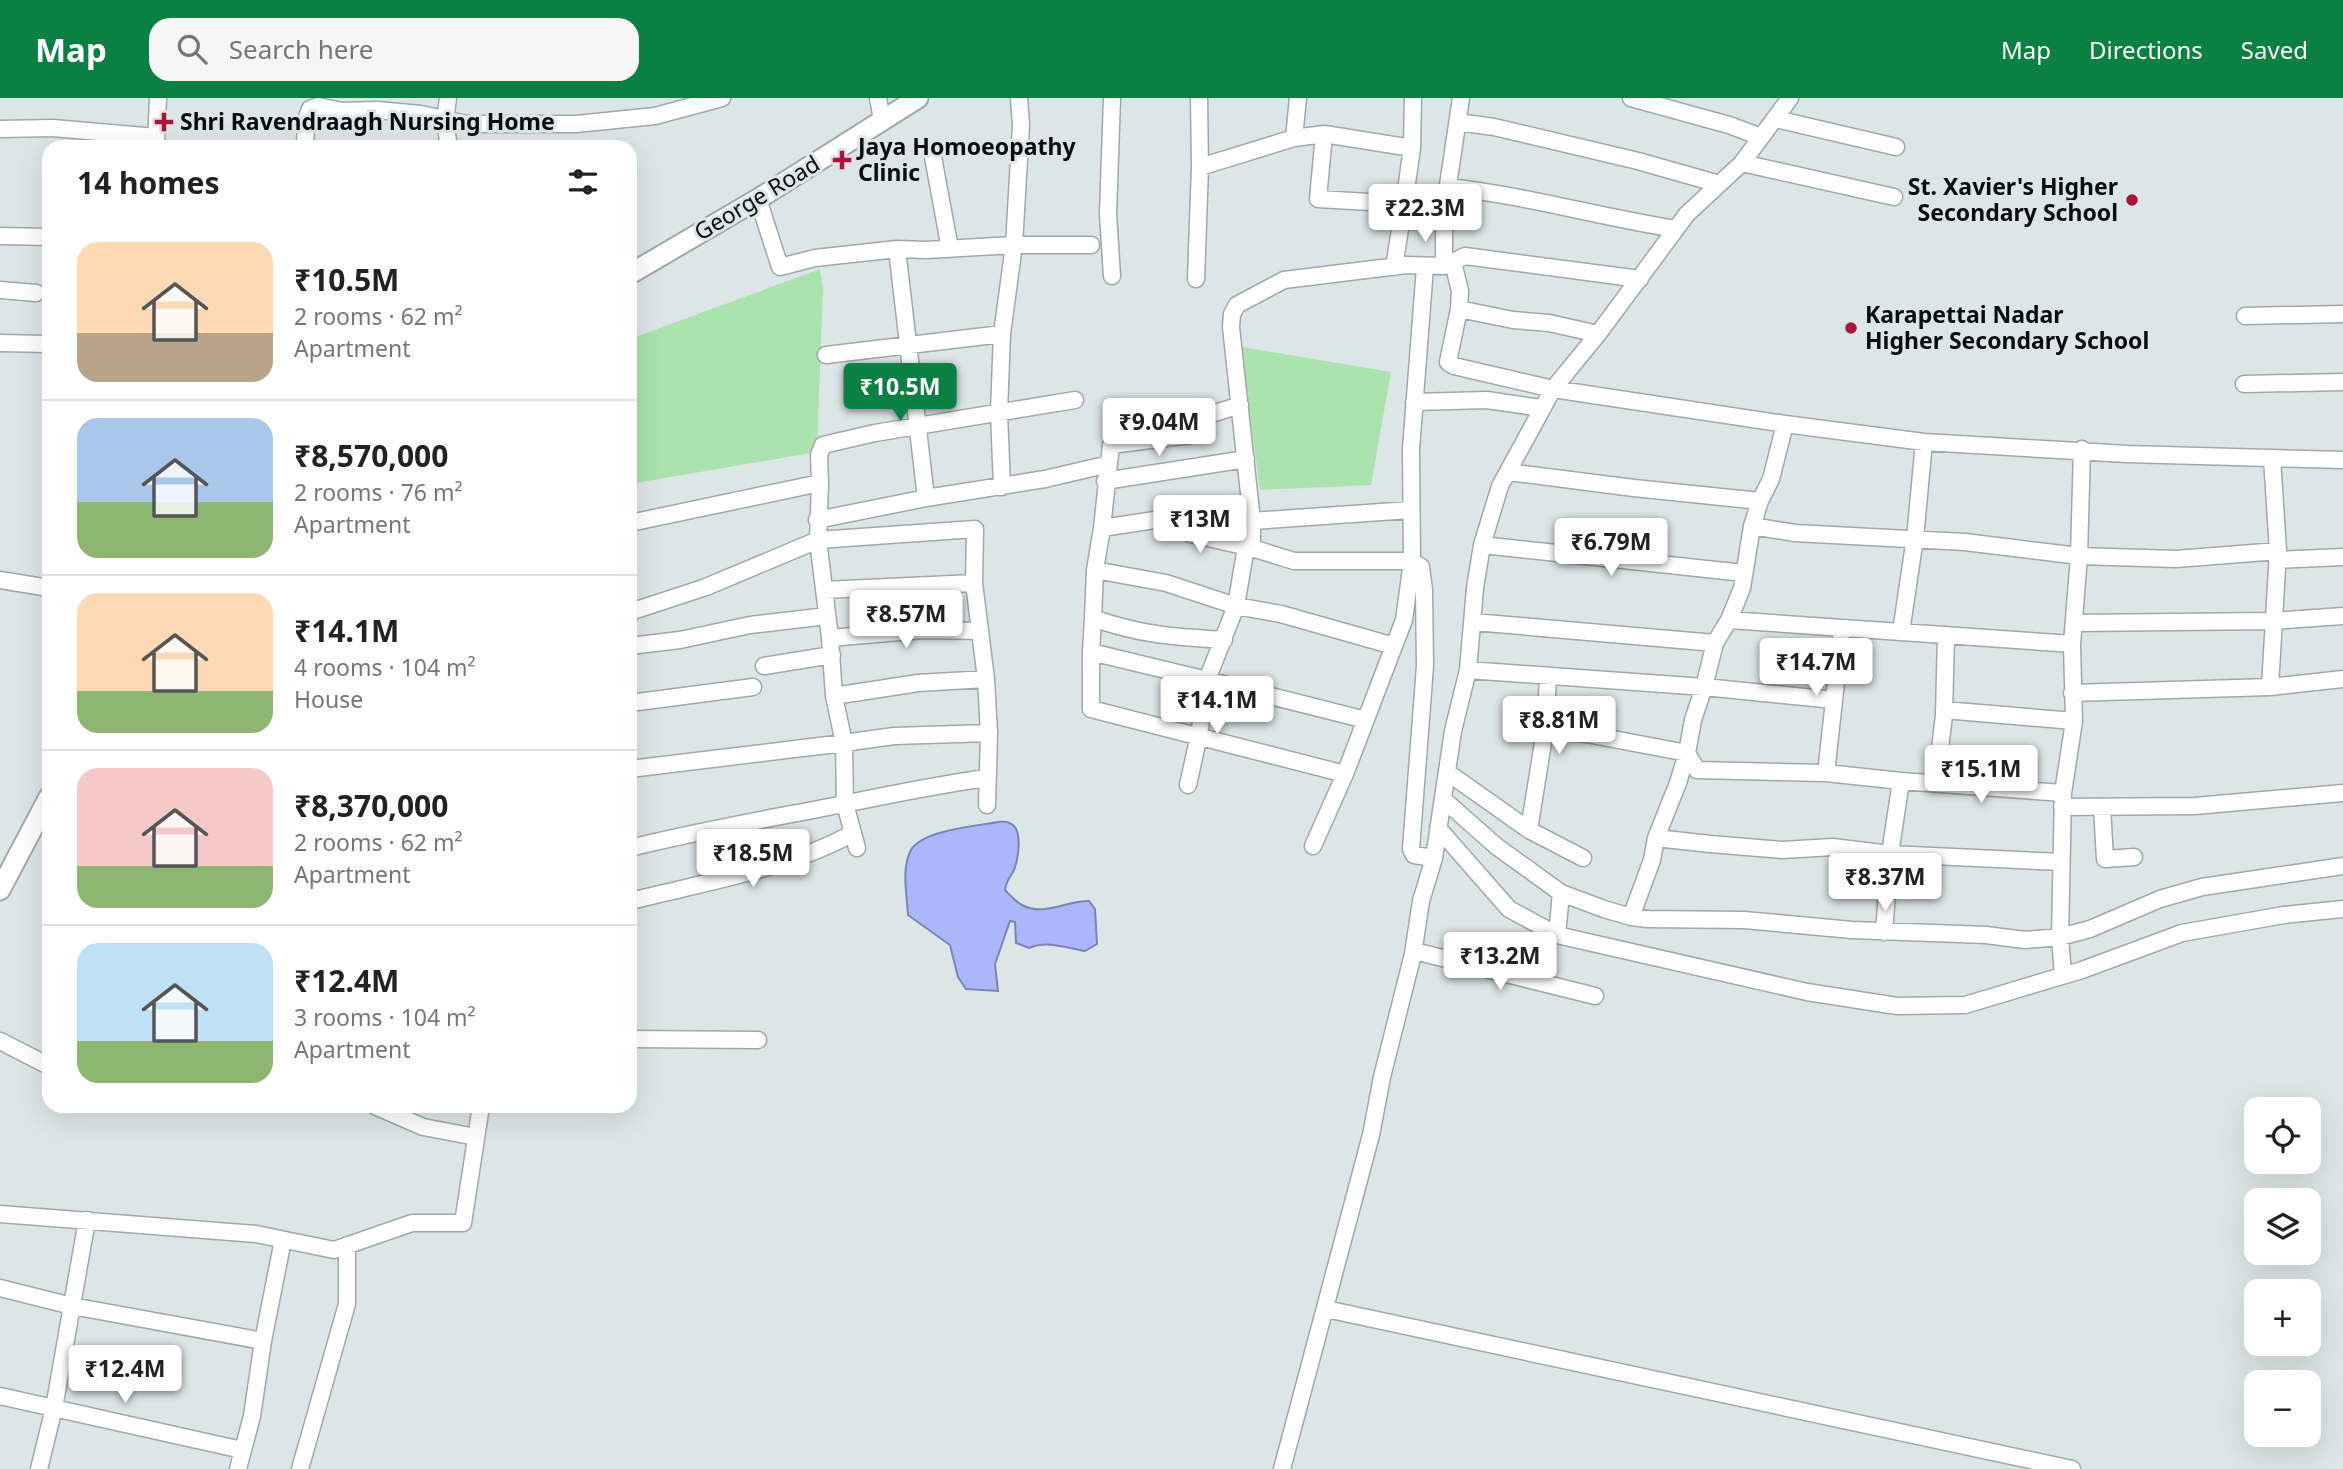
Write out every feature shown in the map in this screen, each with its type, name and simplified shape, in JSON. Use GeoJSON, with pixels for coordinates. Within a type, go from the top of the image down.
{"type":"FeatureCollection","features":[{"type":"Feature","properties":{"kind":"main road","name":"George Road"},"geometry":{"type":"LineString","coordinates":[[637,270],[758,199],[918,98]]}},
{"type":"Feature","properties":{"kind":"main road"},"geometry":{"type":"LineString","coordinates":[[0,890],[42,810]]}},
{"type":"Feature","properties":{"kind":"street"},"geometry":{"type":"LineString","coordinates":[[156,140],[158,98]]}},
{"type":"Feature","properties":{"kind":"street"},"geometry":{"type":"LineString","coordinates":[[448,98],[445,121],[448,140]]}},
{"type":"Feature","properties":{"kind":"street"},"geometry":{"type":"LineString","coordinates":[[305,140],[306,120],[310,109],[318,106],[342,111],[377,110],[421,114],[445,121],[497,125],[587,123],[655,116],[722,98]]}},
{"type":"Feature","properties":{"kind":"street"},"geometry":{"type":"LineString","coordinates":[[878,98],[882,120]]}},
{"type":"Feature","properties":{"kind":"street"},"geometry":{"type":"LineString","coordinates":[[1002,487],[999,412],[1002,334],[1014,245],[1021,125],[1019,98]]}},
{"type":"Feature","properties":{"kind":"street"},"geometry":{"type":"LineString","coordinates":[[1112,98],[1108,215],[1112,276]]}},
{"type":"Feature","properties":{"kind":"street"},"geometry":{"type":"LineString","coordinates":[[1196,279],[1200,167],[1199,98]]}},
{"type":"Feature","properties":{"kind":"street"},"geometry":{"type":"LineString","coordinates":[[1294,138],[1298,98]]}},
{"type":"Feature","properties":{"kind":"street"},"geometry":{"type":"LineString","coordinates":[[1394,267],[1412,148],[1413,98]]}},
{"type":"Feature","properties":{"kind":"street"},"geometry":{"type":"LineString","coordinates":[[1461,98],[1444,212],[1448,264],[1460,291],[1448,362],[1454,366],[1553,389],[1924,442],[2082,449],[2127,454],[2343,460]]}},
{"type":"Feature","properties":{"kind":"street"},"geometry":{"type":"LineString","coordinates":[[1632,98],[1761,136]]}},
{"type":"Feature","properties":{"kind":"street"},"geometry":{"type":"LineString","coordinates":[[1284,1467],[1371,1135],[1382,1077],[1414,951],[1421,901],[1434,858],[1453,731],[1468,670],[1475,588],[1482,545],[1500,486],[1553,389],[1598,334],[1687,214],[1742,163],[1790,98]]}},
{"type":"Feature","properties":{"kind":"street"},"geometry":{"type":"LineString","coordinates":[[1776,119],[1896,147]]}},
{"type":"Feature","properties":{"kind":"street"},"geometry":{"type":"LineString","coordinates":[[1458,122],[1494,127],[1638,161],[1719,184]]}},
{"type":"Feature","properties":{"kind":"street"},"geometry":{"type":"LineString","coordinates":[[0,129],[53,128],[141,140]]}},
{"type":"Feature","properties":{"kind":"street"},"geometry":{"type":"LineString","coordinates":[[1200,167],[1294,138],[1324,134],[1412,148]]}},
{"type":"Feature","properties":{"kind":"street"},"geometry":{"type":"LineString","coordinates":[[1324,134],[1318,199],[1404,204]]}},
{"type":"Feature","properties":{"kind":"street"},"geometry":{"type":"LineString","coordinates":[[933,157],[950,249]]}},
{"type":"Feature","properties":{"kind":"street"},"geometry":{"type":"LineString","coordinates":[[1742,163],[1894,197]]}},
{"type":"Feature","properties":{"kind":"street"},"geometry":{"type":"LineString","coordinates":[[1447,187],[1493,192],[1609,218],[1676,229]]}},
{"type":"Feature","properties":{"kind":"street"},"geometry":{"type":"LineString","coordinates":[[758,199],[780,267],[815,258],[897,249],[1091,245]]}},
{"type":"Feature","properties":{"kind":"street"},"geometry":{"type":"LineString","coordinates":[[0,236],[42,237]]}},
{"type":"Feature","properties":{"kind":"street"},"geometry":{"type":"LineString","coordinates":[[897,249],[926,498]]}},
{"type":"Feature","properties":{"kind":"street"},"geometry":{"type":"LineString","coordinates":[[1188,785],[1207,680],[1236,606],[1249,548],[1251,515],[1231,327],[1232,314],[1237,305],[1284,280],[1394,267],[1448,264],[1465,256],[1640,279]]}},
{"type":"Feature","properties":{"kind":"street"},"geometry":{"type":"LineString","coordinates":[[1313,846],[1345,774],[1404,620],[1412,561],[1410,510],[1414,402],[1425,267]]}},
{"type":"Feature","properties":{"kind":"street"},"geometry":{"type":"LineString","coordinates":[[0,290],[36,293]]}},
{"type":"Feature","properties":{"kind":"street"},"geometry":{"type":"LineString","coordinates":[[1459,309],[1513,320],[1549,323],[1598,334]]}},
{"type":"Feature","properties":{"kind":"street"},"geometry":{"type":"LineString","coordinates":[[2245,316],[2343,314]]}},
{"type":"Feature","properties":{"kind":"street"},"geometry":{"type":"LineString","coordinates":[[826,355],[1002,334]]}},
{"type":"Feature","properties":{"kind":"street"},"geometry":{"type":"LineString","coordinates":[[0,342],[42,344]]}},
{"type":"Feature","properties":{"kind":"street"},"geometry":{"type":"LineString","coordinates":[[1488,400],[1489,374]]}},
{"type":"Feature","properties":{"kind":"street"},"geometry":{"type":"LineString","coordinates":[[2244,384],[2343,382]]}},
{"type":"Feature","properties":{"kind":"street"},"geometry":{"type":"LineString","coordinates":[[637,899],[855,841],[845,804],[844,743],[834,696],[832,655],[818,540],[819,455],[823,445],[841,439],[919,425],[1075,400]]}},
{"type":"Feature","properties":{"kind":"street"},"geometry":{"type":"LineString","coordinates":[[1414,402],[1488,400],[1541,408]]}},
{"type":"Feature","properties":{"kind":"street"},"geometry":{"type":"LineString","coordinates":[[1240,405],[1196,419],[1190,435],[1111,445],[1095,570],[1091,709],[1345,774]]}},
{"type":"Feature","properties":{"kind":"street"},"geometry":{"type":"LineString","coordinates":[[1631,917],[1652,860],[1656,838],[1678,783],[1715,643],[1730,620],[1742,588],[1752,526],[1771,479],[1785,424]]}},
{"type":"Feature","properties":{"kind":"street"},"geometry":{"type":"LineString","coordinates":[[1901,632],[1915,538],[1924,442]]}},
{"type":"Feature","properties":{"kind":"street"},"geometry":{"type":"LineString","coordinates":[[2063,975],[2060,937],[2063,800],[2074,721],[2072,644],[2082,449]]}},
{"type":"Feature","properties":{"kind":"street"},"geometry":{"type":"LineString","coordinates":[[2270,687],[2277,556],[2272,458]]}},
{"type":"Feature","properties":{"kind":"street"},"geometry":{"type":"LineString","coordinates":[[1105,481],[1246,459]]}},
{"type":"Feature","properties":{"kind":"street"},"geometry":{"type":"LineString","coordinates":[[817,520],[926,498],[1002,487],[1109,464]]}},
{"type":"Feature","properties":{"kind":"street"},"geometry":{"type":"LineString","coordinates":[[1508,472],[1760,501]]}},
{"type":"Feature","properties":{"kind":"street"},"geometry":{"type":"LineString","coordinates":[[637,522],[820,483]]}},
{"type":"Feature","properties":{"kind":"street"},"geometry":{"type":"LineString","coordinates":[[1102,527],[1183,515],[1410,510]]}},
{"type":"Feature","properties":{"kind":"street"},"geometry":{"type":"LineString","coordinates":[[1183,515],[1191,534],[1294,561],[1412,561],[1421,567],[1425,666],[1411,849],[1414,855],[1434,858]]}},
{"type":"Feature","properties":{"kind":"street"},"geometry":{"type":"LineString","coordinates":[[1752,526],[1795,533],[1915,538],[2078,556],[2176,559],[2277,556],[2343,558]]}},
{"type":"Feature","properties":{"kind":"street"},"geometry":{"type":"LineString","coordinates":[[637,610],[706,587],[818,540],[975,529],[974,583],[986,679],[989,733],[987,805]]}},
{"type":"Feature","properties":{"kind":"street"},"geometry":{"type":"LineString","coordinates":[[1482,545],[1744,573]]}},
{"type":"Feature","properties":{"kind":"street"},"geometry":{"type":"LineString","coordinates":[[1095,570],[1166,583],[1236,606],[1281,614],[1394,646]]}},
{"type":"Feature","properties":{"kind":"street"},"geometry":{"type":"LineString","coordinates":[[0,580],[42,586]]}},
{"type":"Feature","properties":{"kind":"street"},"geometry":{"type":"LineString","coordinates":[[824,590],[974,583]]}},
{"type":"Feature","properties":{"kind":"street"},"geometry":{"type":"LineString","coordinates":[[637,645],[680,640],[750,625],[827,616]]}},
{"type":"Feature","properties":{"kind":"street"},"geometry":{"type":"LineString","coordinates":[[2075,623],[2273,621],[2343,616]]}},
{"type":"Feature","properties":{"kind":"street"},"geometry":{"type":"LineString","coordinates":[[1093,618],[1126,630],[1158,636],[1224,640]]}},
{"type":"Feature","properties":{"kind":"street"},"geometry":{"type":"LineString","coordinates":[[1730,620],[2072,644]]}},
{"type":"Feature","properties":{"kind":"street"},"geometry":{"type":"LineString","coordinates":[[1474,622],[1715,643]]}},
{"type":"Feature","properties":{"kind":"street"},"geometry":{"type":"LineString","coordinates":[[1826,773],[1842,628]]}},
{"type":"Feature","properties":{"kind":"street"},"geometry":{"type":"LineString","coordinates":[[830,638],[923,630],[980,631]]}},
{"type":"Feature","properties":{"kind":"street"},"geometry":{"type":"LineString","coordinates":[[1936,783],[1944,709],[1946,635]]}},
{"type":"Feature","properties":{"kind":"street"},"geometry":{"type":"LineString","coordinates":[[1091,652],[1366,720]]}},
{"type":"Feature","properties":{"kind":"street"},"geometry":{"type":"LineString","coordinates":[[764,666],[832,655]]}},
{"type":"Feature","properties":{"kind":"street"},"geometry":{"type":"LineString","coordinates":[[1468,670],[1704,687],[1834,700]]}},
{"type":"Feature","properties":{"kind":"street"},"geometry":{"type":"LineString","coordinates":[[1529,830],[1545,730],[1548,677]]}},
{"type":"Feature","properties":{"kind":"street"},"geometry":{"type":"LineString","coordinates":[[834,696],[918,683],[986,679]]}},
{"type":"Feature","properties":{"kind":"street"},"geometry":{"type":"LineString","coordinates":[[2072,693],[2270,687],[2343,679]]}},
{"type":"Feature","properties":{"kind":"street"},"geometry":{"type":"LineString","coordinates":[[637,702],[753,687]]}},
{"type":"Feature","properties":{"kind":"street"},"geometry":{"type":"LineString","coordinates":[[1944,709],[2074,721]]}},
{"type":"Feature","properties":{"kind":"street"},"geometry":{"type":"LineString","coordinates":[[1545,730],[1587,734],[1687,753],[1697,770],[1826,773],[1936,783],[2102,807],[2195,806],[2343,793]]}},
{"type":"Feature","properties":{"kind":"street"},"geometry":{"type":"LineString","coordinates":[[637,768],[894,736],[989,733]]}},
{"type":"Feature","properties":{"kind":"street"},"geometry":{"type":"LineString","coordinates":[[1447,772],[1529,830],[1583,858]]}},
{"type":"Feature","properties":{"kind":"street"},"geometry":{"type":"LineString","coordinates":[[637,846],[734,823],[986,778]]}},
{"type":"Feature","properties":{"kind":"street"},"geometry":{"type":"LineString","coordinates":[[1884,932],[1890,855],[1901,781]]}},
{"type":"Feature","properties":{"kind":"street"},"geometry":{"type":"LineString","coordinates":[[1443,799],[1496,846],[1561,893],[1631,917],[1744,920],[1884,932],[1986,935],[2025,940],[2060,937],[2090,929],[2160,899],[2202,887],[2343,866]]}},
{"type":"Feature","properties":{"kind":"street"},"geometry":{"type":"LineString","coordinates":[[2102,807],[2105,859],[2134,857]]}},
{"type":"Feature","properties":{"kind":"street"},"geometry":{"type":"LineString","coordinates":[[1438,828],[1508,909],[1557,935],[1807,992],[1897,1006],[1965,1005],[2063,975],[2182,933],[2284,915],[2343,909]]}},
{"type":"Feature","properties":{"kind":"street"},"geometry":{"type":"LineString","coordinates":[[1656,838],[1782,850],[1833,847],[1890,855],[2061,862]]}},
{"type":"Feature","properties":{"kind":"street"},"geometry":{"type":"LineString","coordinates":[[1557,935],[1561,893]]}},
{"type":"Feature","properties":{"kind":"street"},"geometry":{"type":"LineString","coordinates":[[1414,951],[1595,996]]}},
{"type":"Feature","properties":{"kind":"street"},"geometry":{"type":"LineString","coordinates":[[637,1039],[758,1040]]}},
{"type":"Feature","properties":{"kind":"street"},"geometry":{"type":"LineString","coordinates":[[0,1041],[42,1062]]}},
{"type":"Feature","properties":{"kind":"street"},"geometry":{"type":"LineString","coordinates":[[391,1113],[423,1127],[476,1137]]}},
{"type":"Feature","properties":{"kind":"street"},"geometry":{"type":"LineString","coordinates":[[0,1214],[256,1234],[334,1250],[412,1223],[463,1223],[480,1113]]}},
{"type":"Feature","properties":{"kind":"street"},"geometry":{"type":"LineString","coordinates":[[39,1469],[54,1408],[87,1220]]}},
{"type":"Feature","properties":{"kind":"street"},"geometry":{"type":"LineString","coordinates":[[238,1469],[252,1416],[263,1341],[284,1240]]}},
{"type":"Feature","properties":{"kind":"street"},"geometry":{"type":"LineString","coordinates":[[300,1469],[347,1304],[347,1245]]}},
{"type":"Feature","properties":{"kind":"street"},"geometry":{"type":"LineString","coordinates":[[0,1288],[72,1306],[263,1341]]}},
{"type":"Feature","properties":{"kind":"street"},"geometry":{"type":"LineString","coordinates":[[1325,1309],[2072,1469]]}},
{"type":"Feature","properties":{"kind":"street"},"geometry":{"type":"LineString","coordinates":[[0,1396],[242,1450]]}},
{"type":"Feature","properties":{"kind":"green space"},"geometry":{"type":"Polygon","coordinates":[[[820,269],[823,288],[817,452],[637,483],[637,336],[820,269]]]}},
{"type":"Feature","properties":{"kind":"green space"},"geometry":{"type":"Polygon","coordinates":[[[1241,347],[1391,372],[1371,485],[1260,490],[1241,347]]]}},
{"type":"Feature","properties":{"kind":"water"},"geometry":{"type":"Polygon","coordinates":[[[1007,822],[1014,826],[1018,837],[1016,865],[1005,890],[1022,905],[1030,908],[1047,909],[1089,901],[1095,909],[1097,944],[1085,951],[1050,945],[1029,948],[1016,943],[1015,922],[1010,921],[995,964],[998,991],[966,989],[958,977],[950,945],[908,915],[906,865],[911,850],[927,838],[951,830],[1007,822]]]}},
{"type":"Feature","properties":{"kind":"place","name":"Shri Ravendraagh Nursing Home"},"geometry":{"type":"Point","coordinates":[164,122]}},
{"type":"Feature","properties":{"kind":"place","name":"Jaya Homoeopathy Clinic"},"geometry":{"type":"Point","coordinates":[842,160]}},
{"type":"Feature","properties":{"kind":"place","name":"St. Xavier's Higher Secondary School"},"geometry":{"type":"Point","coordinates":[2132,200]}},
{"type":"Feature","properties":{"kind":"place","name":"Karapettai Nadar Higher Secondary School"},"geometry":{"type":"Point","coordinates":[1851,328]}}]}
